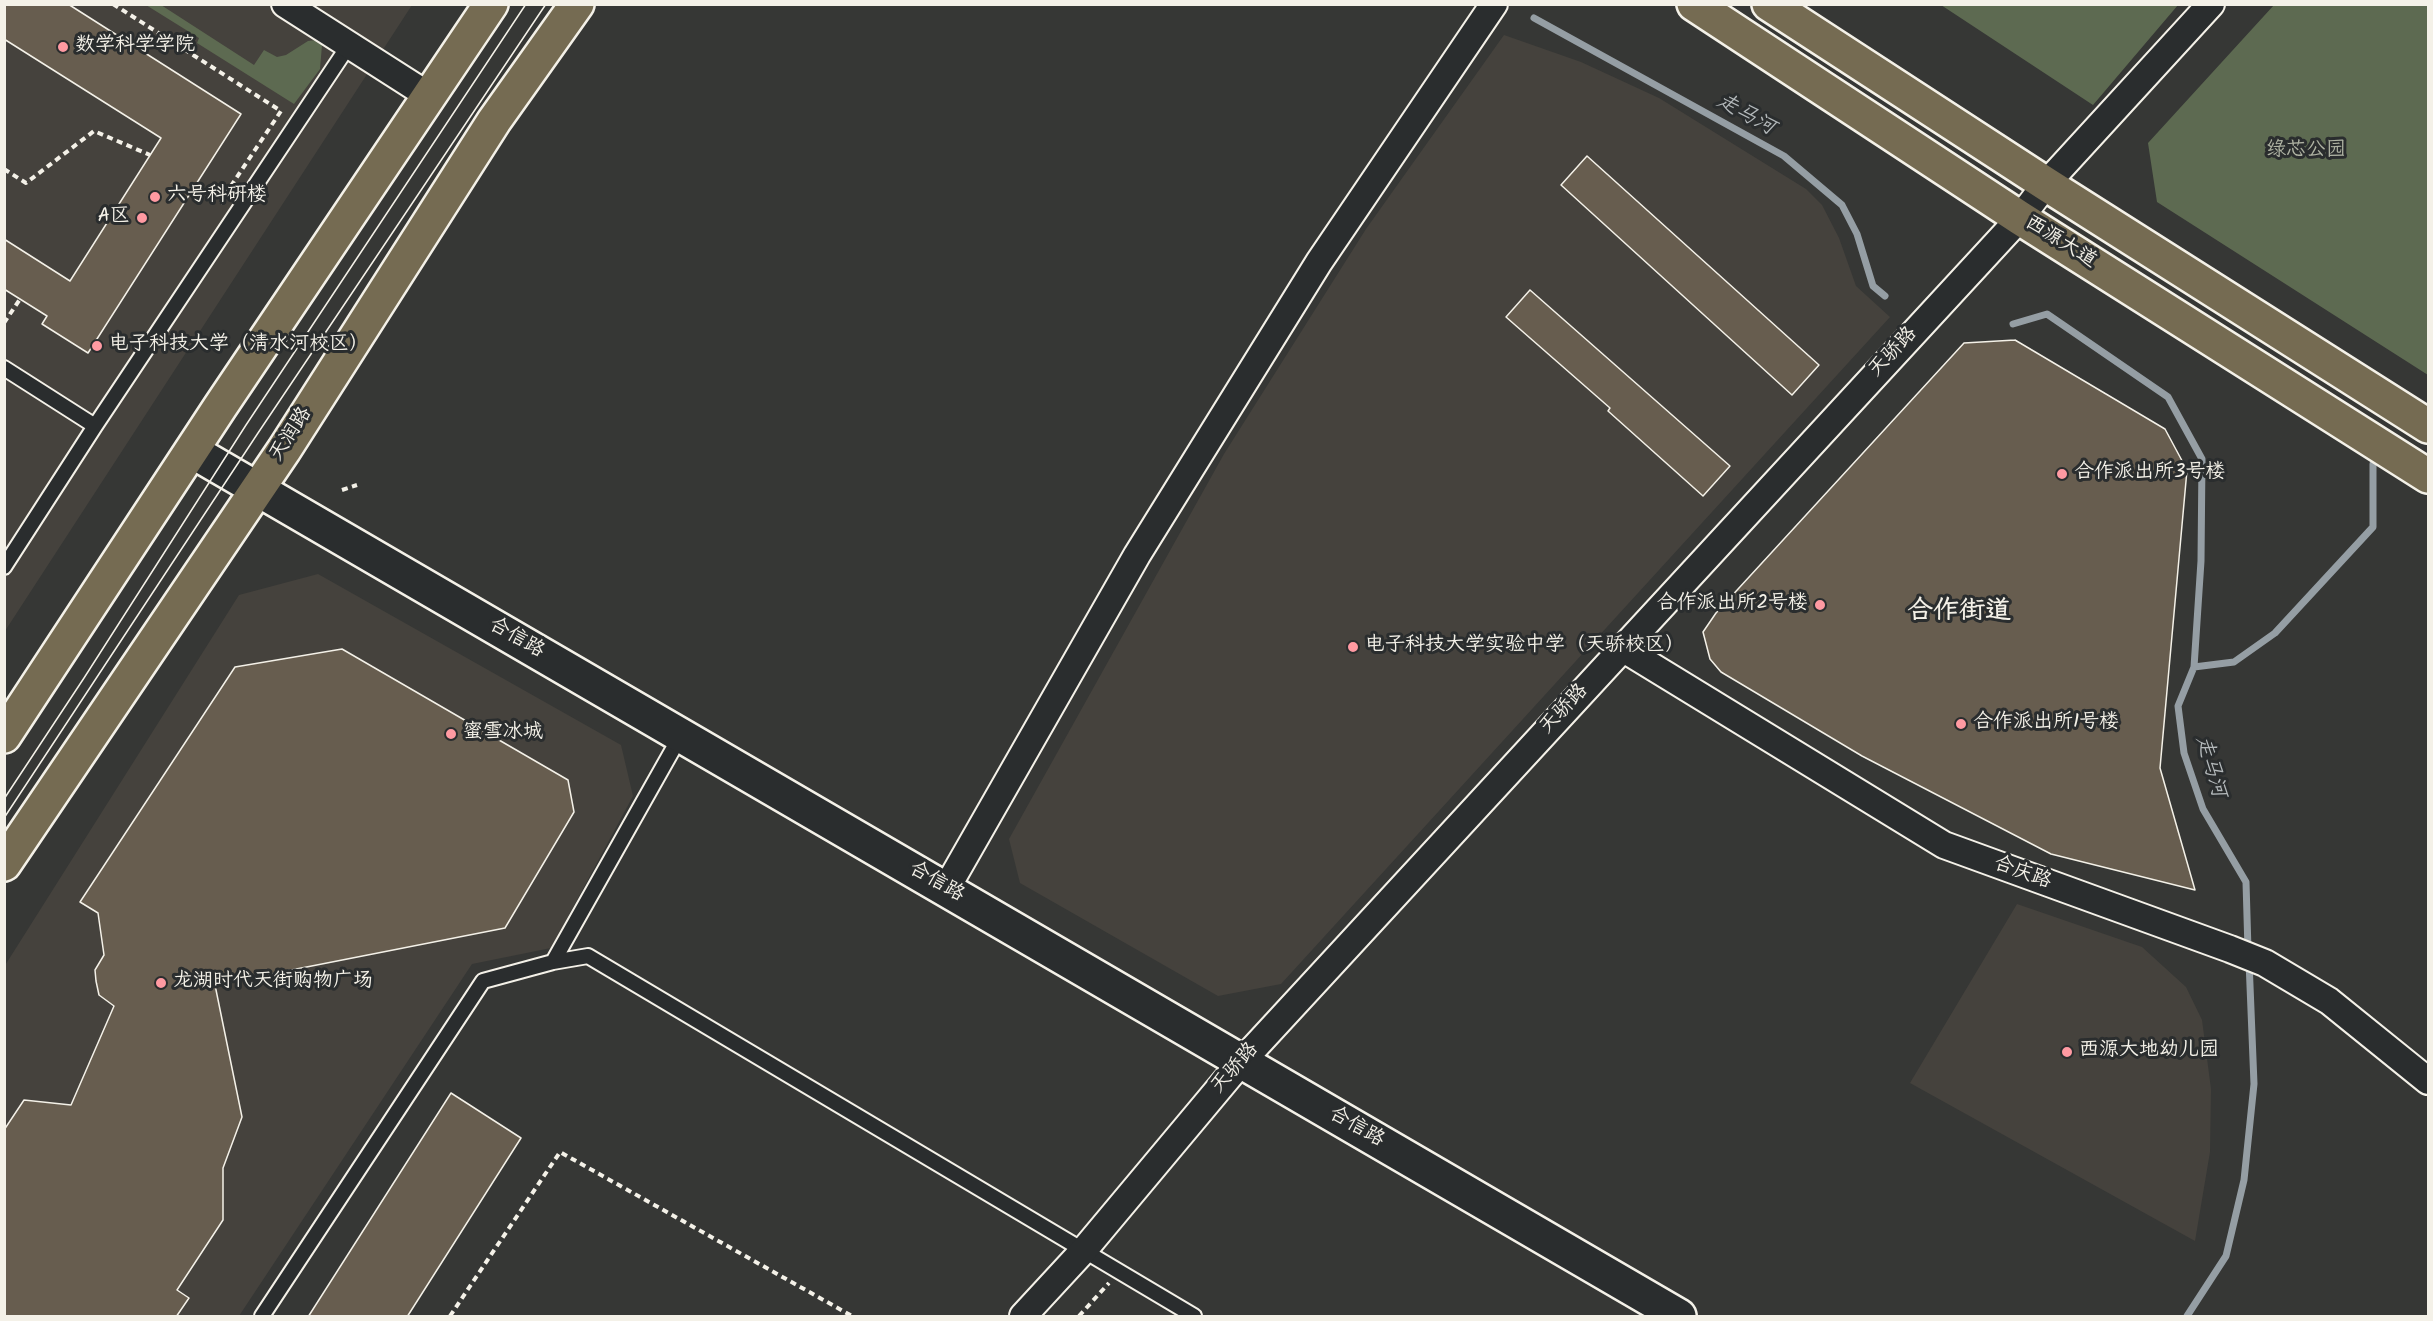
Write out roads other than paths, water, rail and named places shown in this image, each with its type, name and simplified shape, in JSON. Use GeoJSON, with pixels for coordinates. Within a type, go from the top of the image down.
{"type":"FeatureCollection","features":[{"type":"Feature","properties":{"kind":"main road"},"geometry":{"type":"LineString","coordinates":[[4,736],[220,406],[490,4]]}},
{"type":"Feature","properties":{"kind":"main road","name":"天润路"},"geometry":{"type":"LineString","coordinates":[[4,864],[256,488],[284,450],[494,121],[577,4]]}},
{"type":"Feature","properties":{"kind":"main road","name":"西源大道"},"geometry":{"type":"LineString","coordinates":[[1694,4],[2020,218],[2428,476]]}},
{"type":"Feature","properties":{"kind":"main road"},"geometry":{"type":"LineString","coordinates":[[1769,4],[2046,184],[2428,426]]}},
{"type":"Feature","properties":{"kind":"street"},"geometry":{"type":"LineString","coordinates":[[285,4],[429,96]]}},
{"type":"Feature","properties":{"kind":"street"},"geometry":{"type":"LineString","coordinates":[[946,889],[1137,555],[1319,262],[1494,4]]}},
{"type":"Feature","properties":{"kind":"street","name":"天骄路"},"geometry":{"type":"LineString","coordinates":[[1023,1317],[1084,1250],[1242,1061],[2020,218],[2046,184],[2211,4]]}},
{"type":"Feature","properties":{"kind":"street","name":"合信路"},"geometry":{"type":"LineString","coordinates":[[192,451],[1678,1317]]}},
{"type":"Feature","properties":{"kind":"street","name":"合庆路"},"geometry":{"type":"LineString","coordinates":[[1622,648],[1944,845],[2230,948],[2265,963],[2329,1001],[2428,1081]]}},
{"type":"Feature","properties":{"kind":"lane"},"geometry":{"type":"LineString","coordinates":[[4,567],[95,426],[349,45]]}},
{"type":"Feature","properties":{"kind":"lane"},"geometry":{"type":"LineString","coordinates":[[4,368],[95,426]]}},
{"type":"Feature","properties":{"kind":"lane"},"geometry":{"type":"LineString","coordinates":[[553,962],[681,735]]}},
{"type":"Feature","properties":{"kind":"lane"},"geometry":{"type":"LineString","coordinates":[[262,1317],[483,981],[553,962],[588,956],[1194,1317]]}},
{"type":"Feature","properties":{"kind":"waterway","name":"走马河"},"geometry":{"type":"LineString","coordinates":[[1534,18],[1784,156],[1842,205],[1857,234],[1873,286],[1885,296]]}},
{"type":"Feature","properties":{"kind":"waterway","name":"走马河"},"geometry":{"type":"LineString","coordinates":[[2013,324],[2047,314],[2168,397],[2202,459],[2201,561],[2194,667],[2178,706],[2184,753],[2203,809],[2246,882],[2248,950]]}},
{"type":"Feature","properties":{"kind":"waterway"},"geometry":{"type":"LineString","coordinates":[[2194,667],[2234,662],[2275,633],[2373,527],[2373,464]]}},
{"type":"Feature","properties":{"kind":"waterway","name":"走马河"},"geometry":{"type":"LineString","coordinates":[[2187,1316],[2226,1256],[2244,1180],[2254,1084],[2249,961]]}},
{"type":"Feature","properties":{"kind":"tram line"},"geometry":{"type":"LineString","coordinates":[[4,799],[246,425],[526,4]]}},
{"type":"Feature","properties":{"kind":"tram line"},"geometry":{"type":"LineString","coordinates":[[4,818],[258,433],[546,4]]}},
{"type":"Feature","properties":{"kind":"place","name":"数学科学学院"},"geometry":{"type":"Point","coordinates":[63,47]}},
{"type":"Feature","properties":{"kind":"place","name":"六号科研楼"},"geometry":{"type":"Point","coordinates":[155,197]}},
{"type":"Feature","properties":{"kind":"place","name":"A区"},"geometry":{"type":"Point","coordinates":[142,218]}},
{"type":"Feature","properties":{"kind":"place","name":"电子科技大学（清水河校区）"},"geometry":{"type":"Point","coordinates":[97,346]}},
{"type":"Feature","properties":{"kind":"place","name":"合作派出所3号楼"},"geometry":{"type":"Point","coordinates":[2062,474]}},
{"type":"Feature","properties":{"kind":"place","name":"合作派出所2号楼"},"geometry":{"type":"Point","coordinates":[1820,605]}},
{"type":"Feature","properties":{"kind":"place","name":"电子科技大学实验中学（天骄校区）"},"geometry":{"type":"Point","coordinates":[1353,647]}},
{"type":"Feature","properties":{"kind":"place","name":"合作派出所1号楼"},"geometry":{"type":"Point","coordinates":[1961,724]}},
{"type":"Feature","properties":{"kind":"place","name":"蜜雪冰城"},"geometry":{"type":"Point","coordinates":[451,734]}},
{"type":"Feature","properties":{"kind":"place","name":"龙湖时代天街购物广场"},"geometry":{"type":"Point","coordinates":[161,983]}},
{"type":"Feature","properties":{"kind":"place","name":"西源大地幼儿园"},"geometry":{"type":"Point","coordinates":[2067,1052]}},
{"type":"Feature","properties":{"kind":"district","name":"合作街道"},"geometry":{"type":"Point","coordinates":[1959,614]}},
{"type":"Feature","properties":{"kind":"park label","name":"绿芯公园"},"geometry":{"type":"Point","coordinates":[2306,152]}}]}
